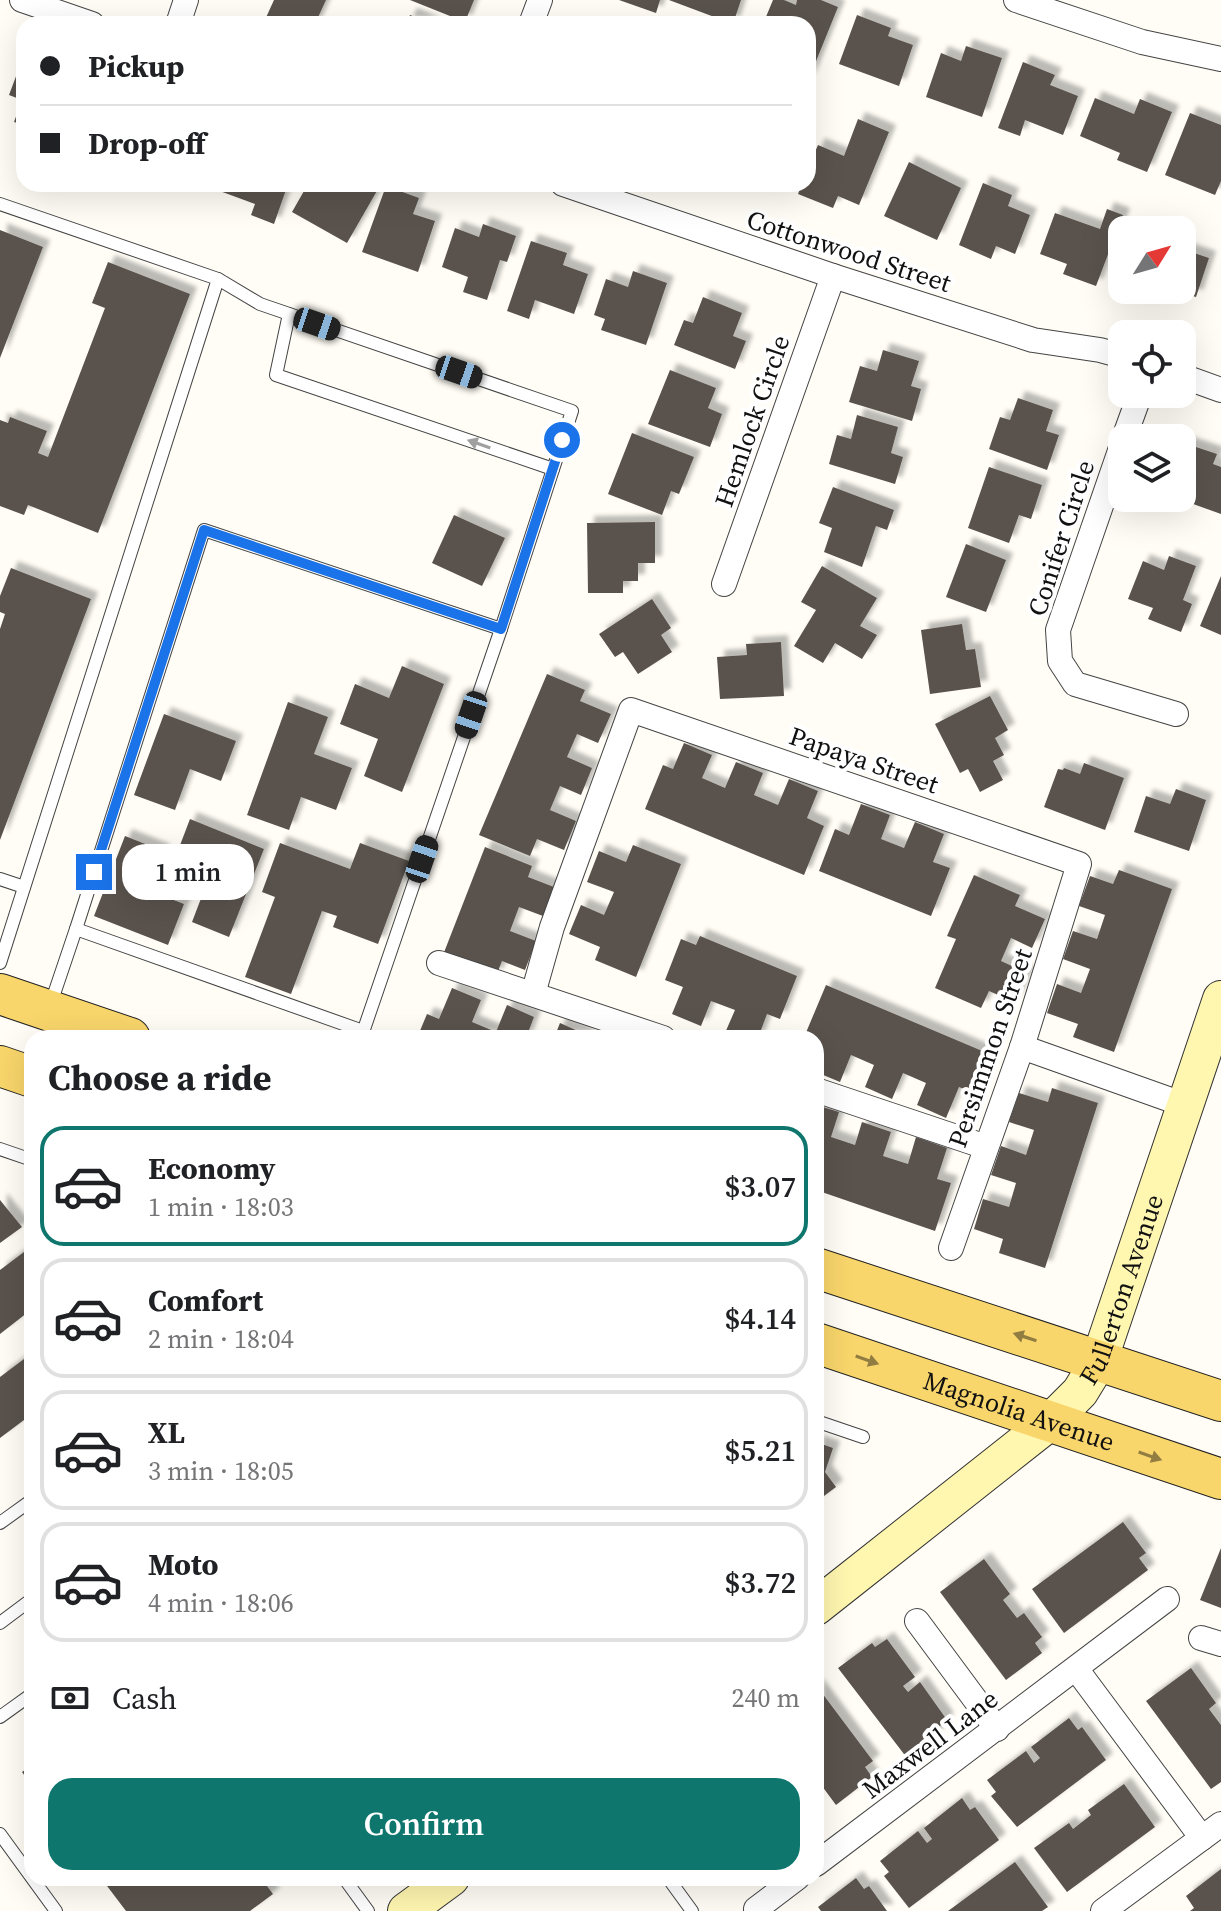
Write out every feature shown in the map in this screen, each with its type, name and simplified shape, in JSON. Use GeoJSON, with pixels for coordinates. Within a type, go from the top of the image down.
{"type":"FeatureCollection","features":[{"type":"Feature","properties":{"kind":"main road"},"geometry":{"type":"LineString","coordinates":[[0,994],[107,1030]]}},
{"type":"Feature","properties":{"kind":"main road","name":"Fullerton Avenue"},"geometry":{"type":"LineString","coordinates":[[824,1601],[1050,1422],[1080,1392],[1099,1361],[1221,999]]}},
{"type":"Feature","properties":{"kind":"main road"},"geometry":{"type":"LineString","coordinates":[[0,1066],[24,1074]]}},
{"type":"Feature","properties":{"kind":"main road"},"geometry":{"type":"LineString","coordinates":[[824,1271],[1221,1401]]}},
{"type":"Feature","properties":{"kind":"main road","name":"Magnolia Avenue"},"geometry":{"type":"LineString","coordinates":[[824,1346],[1221,1479]]}},
{"type":"Feature","properties":{"kind":"main road"},"geometry":{"type":"LineString","coordinates":[[406,1911],[439,1886]]}},
{"type":"Feature","properties":{"kind":"street"},"geometry":{"type":"LineString","coordinates":[[22,0],[69,16]]}},
{"type":"Feature","properties":{"kind":"street"},"geometry":{"type":"LineString","coordinates":[[1016,0],[1142,42],[1219,52]]}},
{"type":"Feature","properties":{"kind":"street","name":"Cottonwood Street"},"geometry":{"type":"LineString","coordinates":[[586,192],[1033,340],[1108,352]]}},
{"type":"Feature","properties":{"kind":"street","name":"Hemlock Circle"},"geometry":{"type":"LineString","coordinates":[[724,584],[833,276]]}},
{"type":"Feature","properties":{"kind":"street"},"geometry":{"type":"LineString","coordinates":[[1196,381],[1221,390]]}},
{"type":"Feature","properties":{"kind":"street","name":"Conifer Circle"},"geometry":{"type":"LineString","coordinates":[[1108,485],[1058,630],[1060,661],[1075,684],[1176,714]]}},
{"type":"Feature","properties":{"kind":"street","name":"Papaya Street"},"geometry":{"type":"LineString","coordinates":[[533,994],[552,927],[631,710],[1079,864]]}},
{"type":"Feature","properties":{"kind":"street","name":"Persimmon Street"},"geometry":{"type":"LineString","coordinates":[[951,1248],[1022,1047],[1079,864]]}},
{"type":"Feature","properties":{"kind":"street"},"geometry":{"type":"LineString","coordinates":[[439,963],[639,1030]]}},
{"type":"Feature","properties":{"kind":"street"},"geometry":{"type":"LineString","coordinates":[[1022,1047],[1185,1105]]}},
{"type":"Feature","properties":{"kind":"street"},"geometry":{"type":"LineString","coordinates":[[824,1093],[986,1147]]}},
{"type":"Feature","properties":{"kind":"street","name":"Maxwell Lane"},"geometry":{"type":"LineString","coordinates":[[824,1849],[997,1729],[1167,1599]]}},
{"type":"Feature","properties":{"kind":"street"},"geometry":{"type":"LineString","coordinates":[[917,1621],[997,1729]]}},
{"type":"Feature","properties":{"kind":"street"},"geometry":{"type":"LineString","coordinates":[[1077,1670],[1212,1831],[1132,1903],[1103,1911]]}},
{"type":"Feature","properties":{"kind":"street"},"geometry":{"type":"LineString","coordinates":[[756,1909],[786,1886]]}},
{"type":"Feature","properties":{"kind":"lane"},"geometry":{"type":"LineString","coordinates":[[0,204],[218,279],[260,304],[572,411],[363,1030]]}},
{"type":"Feature","properties":{"kind":"lane"},"geometry":{"type":"LineString","coordinates":[[0,963],[218,279]]}},
{"type":"Feature","properties":{"kind":"lane"},"geometry":{"type":"LineString","coordinates":[[289,314],[276,375],[553,469]]}},
{"type":"Feature","properties":{"kind":"lane"},"geometry":{"type":"LineString","coordinates":[[49,1010],[204,530],[501,629]]}},
{"type":"Feature","properties":{"kind":"lane"},"geometry":{"type":"LineString","coordinates":[[0,879],[24,887]]}},
{"type":"Feature","properties":{"kind":"lane"},"geometry":{"type":"LineString","coordinates":[[76,929],[351,1030]]}},
{"type":"Feature","properties":{"kind":"lane"},"geometry":{"type":"LineString","coordinates":[[0,1149],[24,1157]]}},
{"type":"Feature","properties":{"kind":"lane"},"geometry":{"type":"LineString","coordinates":[[824,1424],[863,1437]]}},
{"type":"Feature","properties":{"kind":"lane"},"geometry":{"type":"LineString","coordinates":[[0,1523],[24,1506]]}},
{"type":"Feature","properties":{"kind":"lane"},"geometry":{"type":"LineString","coordinates":[[0,1623],[24,1605]]}},
{"type":"Feature","properties":{"kind":"lane"},"geometry":{"type":"LineString","coordinates":[[0,1717],[24,1700]]}},
{"type":"Feature","properties":{"kind":"lane"},"geometry":{"type":"LineString","coordinates":[[0,1834],[24,1867]]}},
{"type":"Feature","properties":{"kind":"lane"},"geometry":{"type":"LineString","coordinates":[[38,1886],[56,1911]]}},
{"type":"Feature","properties":{"kind":"lane"},"geometry":{"type":"LineString","coordinates":[[350,1886],[368,1911]]}},
{"type":"Feature","properties":{"kind":"lane"},"geometry":{"type":"LineString","coordinates":[[674,1886],[692,1911]]}},
{"type":"Feature","properties":{"kind":"building"},"geometry":{"type":"Polygon","coordinates":[[[274,0],[326,0],[319,16],[267,16],[274,0]]]}},
{"type":"Feature","properties":{"kind":"building"},"geometry":{"type":"Polygon","coordinates":[[[410,0],[474,0],[467,16],[450,16],[410,0]]]}},
{"type":"Feature","properties":{"kind":"building"},"geometry":{"type":"Polygon","coordinates":[[[619,0],[660,0],[656,13],[619,0]]]}},
{"type":"Feature","properties":{"kind":"building"},"geometry":{"type":"Polygon","coordinates":[[[669,0],[741,0],[736,16],[712,16],[669,0]]]}},
{"type":"Feature","properties":{"kind":"building"},"geometry":{"type":"Polygon","coordinates":[[[773,0],[796,5],[797,0],[821,0],[838,7],[816,61],[816,16],[766,16],[773,0]]]}},
{"type":"Feature","properties":{"kind":"building"},"geometry":{"type":"Polygon","coordinates":[[[857,15],[891,28],[888,36],[913,45],[899,86],[839,64],[857,15]]]}},
{"type":"Feature","properties":{"kind":"building"},"geometry":{"type":"Polygon","coordinates":[[[966,46],[1002,58],[982,117],[926,97],[941,53],[961,61],[966,46]]]}},
{"type":"Feature","properties":{"kind":"building"},"geometry":{"type":"Polygon","coordinates":[[[1023,62],[1055,75],[1050,85],[1078,96],[1063,135],[1025,120],[1020,136],[998,128],[1023,62]]]}},
{"type":"Feature","properties":{"kind":"building"},"geometry":{"type":"Polygon","coordinates":[[[16,76],[16,98],[9,95],[16,76]]]}},
{"type":"Feature","properties":{"kind":"building"},"geometry":{"type":"Polygon","coordinates":[[[1095,98],[1134,114],[1140,99],[1172,112],[1147,172],[1117,160],[1120,153],[1080,136],[1095,98]]]}},
{"type":"Feature","properties":{"kind":"building"},"geometry":{"type":"Polygon","coordinates":[[[1190,113],[1221,125],[1221,181],[1215,195],[1165,175],[1190,113]]]}},
{"type":"Feature","properties":{"kind":"building"},"geometry":{"type":"Polygon","coordinates":[[[858,119],[889,132],[859,205],[838,196],[833,208],[798,194],[816,192],[818,145],[844,156],[858,119]]]}},
{"type":"Feature","properties":{"kind":"building"},"geometry":{"type":"Polygon","coordinates":[[[909,162],[961,188],[937,240],[884,216],[909,162]]]}},
{"type":"Feature","properties":{"kind":"building"},"geometry":{"type":"Polygon","coordinates":[[[983,183],[1012,195],[1008,206],[1030,215],[1015,254],[996,246],[991,259],[959,245],[983,183]]]}},
{"type":"Feature","properties":{"kind":"building"},"geometry":{"type":"Polygon","coordinates":[[[222,192],[285,192],[274,224],[251,215],[255,204],[222,192]]]}},
{"type":"Feature","properties":{"kind":"building"},"geometry":{"type":"Polygon","coordinates":[[[303,192],[376,192],[347,243],[292,212],[303,192]]]}},
{"type":"Feature","properties":{"kind":"building"},"geometry":{"type":"Polygon","coordinates":[[[384,192],[402,192],[419,198],[413,214],[435,221],[418,272],[362,252],[384,192]]]}},
{"type":"Feature","properties":{"kind":"building"},"geometry":{"type":"Polygon","coordinates":[[[1107,209],[1123,215],[1108,216],[1108,254],[1096,286],[1063,274],[1067,264],[1040,254],[1055,213],[1100,229],[1107,209]]]}},
{"type":"Feature","properties":{"kind":"building"},"geometry":{"type":"Polygon","coordinates":[[[483,224],[516,236],[507,262],[500,260],[487,300],[463,292],[468,277],[442,267],[455,228],[479,237],[483,224]]]}},
{"type":"Feature","properties":{"kind":"building"},"geometry":{"type":"Polygon","coordinates":[[[0,230],[43,247],[0,358],[0,230]]]}},
{"type":"Feature","properties":{"kind":"building"},"geometry":{"type":"Polygon","coordinates":[[[531,241],[567,253],[563,265],[588,274],[574,314],[535,300],[529,319],[507,311],[531,241]]]}},
{"type":"Feature","properties":{"kind":"building"},"geometry":{"type":"Polygon","coordinates":[[[1196,254],[1209,258],[1196,297],[1196,254]]]}},
{"type":"Feature","properties":{"kind":"building"},"geometry":{"type":"Polygon","coordinates":[[[108,262],[190,294],[98,533],[28,505],[24,515],[0,506],[0,420],[8,423],[10,417],[47,431],[38,453],[48,457],[105,308],[92,303],[108,262]]]}},
{"type":"Feature","properties":{"kind":"building"},"geometry":{"type":"Polygon","coordinates":[[[633,271],[667,283],[646,345],[601,330],[605,319],[594,315],[606,279],[628,287],[633,271]]]}},
{"type":"Feature","properties":{"kind":"building"},"geometry":{"type":"Polygon","coordinates":[[[703,297],[742,313],[733,336],[746,341],[735,369],[674,345],[684,320],[693,323],[703,297]]]}},
{"type":"Feature","properties":{"kind":"building"},"geometry":{"type":"Polygon","coordinates":[[[883,350],[919,361],[911,386],[921,389],[912,421],[849,402],[860,366],[877,371],[883,350]]]}},
{"type":"Feature","properties":{"kind":"building"},"geometry":{"type":"Polygon","coordinates":[[[670,370],[716,388],[708,408],[722,414],[710,447],[648,424],[670,370]]]}},
{"type":"Feature","properties":{"kind":"building"},"geometry":{"type":"Polygon","coordinates":[[[1018,398],[1053,410],[1046,431],[1059,435],[1047,470],[989,449],[1000,417],[1010,420],[1018,398]]]}},
{"type":"Feature","properties":{"kind":"building"},"geometry":{"type":"Polygon","coordinates":[[[857,415],[898,427],[891,453],[903,457],[895,484],[829,464],[837,435],[851,439],[857,415]]]}},
{"type":"Feature","properties":{"kind":"building"},"geometry":{"type":"Polygon","coordinates":[[[632,433],[694,457],[679,494],[671,491],[662,515],[608,494],[632,433]]]}},
{"type":"Feature","properties":{"kind":"building"},"geometry":{"type":"Polygon","coordinates":[[[1196,447],[1217,454],[1213,464],[1221,467],[1221,514],[1196,505],[1196,447]]]}},
{"type":"Feature","properties":{"kind":"building"},"geometry":{"type":"Polygon","coordinates":[[[989,467],[1042,485],[1031,519],[1019,515],[1009,543],[968,528],[989,467]]]}},
{"type":"Feature","properties":{"kind":"building"},"geometry":{"type":"Polygon","coordinates":[[[833,487],[894,510],[887,530],[876,526],[862,567],[824,552],[832,528],[819,523],[833,487]]]}},
{"type":"Feature","properties":{"kind":"building"},"geometry":{"type":"Polygon","coordinates":[[[454,515],[505,538],[482,586],[432,563],[454,515]]]}},
{"type":"Feature","properties":{"kind":"building"},"geometry":{"type":"Polygon","coordinates":[[[655,522],[655,563],[638,563],[638,581],[623,581],[623,593],[588,593],[587,523],[655,522]]]}},
{"type":"Feature","properties":{"kind":"building"},"geometry":{"type":"Polygon","coordinates":[[[966,544],[1006,560],[986,612],[946,597],[966,544]]]}},
{"type":"Feature","properties":{"kind":"building"},"geometry":{"type":"Polygon","coordinates":[[[1169,556],[1196,566],[1183,600],[1192,604],[1181,632],[1148,619],[1153,608],[1128,599],[1143,561],[1164,570],[1169,556]]]}},
{"type":"Feature","properties":{"kind":"building"},"geometry":{"type":"Polygon","coordinates":[[[822,566],[877,598],[860,626],[877,635],[862,659],[835,643],[823,663],[794,646],[816,610],[801,602],[822,566]]]}},
{"type":"Feature","properties":{"kind":"building"},"geometry":{"type":"Polygon","coordinates":[[[11,568],[91,599],[0,840],[0,629],[5,614],[0,612],[0,596],[11,568]]]}},
{"type":"Feature","properties":{"kind":"building"},"geometry":{"type":"Polygon","coordinates":[[[1221,576],[1221,635],[1200,626],[1221,576]]]}},
{"type":"Feature","properties":{"kind":"building"},"geometry":{"type":"Polygon","coordinates":[[[652,599],[671,628],[661,635],[672,652],[638,674],[623,652],[615,657],[599,634],[652,599]]]}},
{"type":"Feature","properties":{"kind":"building"},"geometry":{"type":"Polygon","coordinates":[[[962,624],[966,650],[975,649],[981,687],[930,694],[921,630],[962,624]]]}},
{"type":"Feature","properties":{"kind":"building"},"geometry":{"type":"Polygon","coordinates":[[[781,642],[784,696],[720,699],[717,657],[747,655],[746,644],[781,642]]]}},
{"type":"Feature","properties":{"kind":"building"},"geometry":{"type":"Polygon","coordinates":[[[402,666],[444,684],[402,792],[364,776],[378,739],[340,724],[355,684],[389,698],[402,666]]]}},
{"type":"Feature","properties":{"kind":"building"},"geometry":{"type":"Polygon","coordinates":[[[547,674],[585,690],[580,701],[611,714],[598,743],[577,734],[567,757],[592,768],[581,795],[560,786],[550,810],[576,821],[564,850],[537,839],[530,856],[479,835],[547,674]]]}},
{"type":"Feature","properties":{"kind":"building"},"geometry":{"type":"Polygon","coordinates":[[[990,696],[1008,730],[995,738],[1004,755],[993,761],[1003,780],[980,792],[968,769],[960,773],[935,724],[990,696]]]}},
{"type":"Feature","properties":{"kind":"building"},"geometry":{"type":"Polygon","coordinates":[[[288,702],[328,717],[314,754],[352,768],[336,810],[301,797],[289,830],[247,815],[288,702]]]}},
{"type":"Feature","properties":{"kind":"building"},"geometry":{"type":"Polygon","coordinates":[[[164,714],[236,741],[221,781],[190,769],[175,810],[134,795],[164,714]]]}},
{"type":"Feature","properties":{"kind":"building"},"geometry":{"type":"Polygon","coordinates":[[[684,743],[712,755],[702,778],[725,788],[736,762],[763,773],[754,795],[778,805],[789,779],[818,791],[807,818],[824,826],[804,875],[645,809],[663,765],[673,769],[684,743]]]}},
{"type":"Feature","properties":{"kind":"building"},"geometry":{"type":"Polygon","coordinates":[[[1084,763],[1124,778],[1105,830],[1044,807],[1058,769],[1080,774],[1084,763]]]}},
{"type":"Feature","properties":{"kind":"building"},"geometry":{"type":"Polygon","coordinates":[[[1176,789],[1206,800],[1189,851],[1134,832],[1146,796],[1170,804],[1176,789]]]}},
{"type":"Feature","properties":{"kind":"building"},"geometry":{"type":"Polygon","coordinates":[[[861,804],[890,815],[881,839],[904,848],[915,822],[944,834],[933,862],[950,868],[931,916],[819,871],[835,829],[849,835],[861,804]]]}},
{"type":"Feature","properties":{"kind":"building"},"geometry":{"type":"Polygon","coordinates":[[[190,819],[264,849],[229,937],[192,922],[210,875],[174,861],[190,819]]]}},
{"type":"Feature","properties":{"kind":"building"},"geometry":{"type":"Polygon","coordinates":[[[125,836],[163,851],[148,890],[184,904],[168,945],[94,916],[125,836]]]}},
{"type":"Feature","properties":{"kind":"building"},"geometry":{"type":"Polygon","coordinates":[[[280,843],[350,869],[360,843],[409,861],[378,944],[333,927],[337,916],[322,911],[291,994],[245,977],[275,897],[262,892],[280,843]]]}},
{"type":"Feature","properties":{"kind":"building"},"geometry":{"type":"Polygon","coordinates":[[[633,845],[681,864],[636,977],[595,960],[600,947],[569,934],[581,905],[604,915],[614,892],[587,882],[599,851],[626,862],[633,845]]]}},
{"type":"Feature","properties":{"kind":"building"},"geometry":{"type":"Polygon","coordinates":[[[485,847],[532,866],[528,877],[554,887],[543,916],[519,907],[510,931],[536,941],[525,970],[502,961],[496,976],[443,955],[485,847]]]}},
{"type":"Feature","properties":{"kind":"building"},"geometry":{"type":"Polygon","coordinates":[[[1119,870],[1172,889],[1114,1052],[1073,1037],[1078,1024],[1047,1013],[1057,984],[1081,993],[1090,969],[1063,959],[1073,931],[1097,939],[1105,915],[1079,906],[1090,876],[1113,884],[1119,870]]]}},
{"type":"Feature","properties":{"kind":"building"},"geometry":{"type":"Polygon","coordinates":[[[974,875],[1020,895],[1015,906],[1045,919],[1032,948],[1011,938],[1001,961],[1027,973],[1014,1002],[989,991],[981,1008],[935,988],[956,939],[947,936],[974,875]]]}},
{"type":"Feature","properties":{"kind":"building"},"geometry":{"type":"Polygon","coordinates":[[[700,936],[797,976],[780,1019],[767,1014],[761,1030],[726,1030],[735,1010],[711,1001],[701,1026],[672,1014],[683,987],[665,980],[681,939],[696,945],[700,936]]]}},
{"type":"Feature","properties":{"kind":"building"},"geometry":{"type":"Polygon","coordinates":[[[826,985],[987,1053],[971,1092],[959,1087],[946,1118],[917,1105],[926,1083],[903,1073],[892,1099],[865,1087],[874,1065],[851,1055],[840,1082],[824,1075],[824,1030],[807,1030],[826,985]]]}},
{"type":"Feature","properties":{"kind":"building"},"geometry":{"type":"Polygon","coordinates":[[[452,988],[481,1000],[472,1022],[491,1030],[420,1030],[427,1014],[439,1019],[452,988]]]}},
{"type":"Feature","properties":{"kind":"building"},"geometry":{"type":"Polygon","coordinates":[[[507,1005],[534,1017],[529,1030],[497,1030],[507,1005]]]}},
{"type":"Feature","properties":{"kind":"building"},"geometry":{"type":"Polygon","coordinates":[[[560,1023],[576,1030],[557,1030],[560,1023]]]}},
{"type":"Feature","properties":{"kind":"building"},"geometry":{"type":"Polygon","coordinates":[[[1052,1088],[1098,1103],[1045,1268],[999,1253],[1003,1239],[974,1229],[983,1199],[1009,1207],[1016,1183],[991,1175],[1001,1146],[1026,1155],[1034,1130],[1009,1122],[1019,1093],[1048,1102],[1052,1088]]]}},
{"type":"Feature","properties":{"kind":"building"},"geometry":{"type":"Polygon","coordinates":[[[824,1107],[839,1112],[831,1137],[855,1145],[862,1122],[891,1132],[883,1156],[908,1164],[916,1137],[947,1148],[937,1179],[951,1183],[935,1231],[824,1193],[824,1107]]]}},
{"type":"Feature","properties":{"kind":"building"},"geometry":{"type":"Polygon","coordinates":[[[0,1200],[22,1227],[0,1243],[0,1200]]]}},
{"type":"Feature","properties":{"kind":"building"},"geometry":{"type":"Polygon","coordinates":[[[24,1252],[24,1315],[0,1334],[0,1270],[24,1252]]]}},
{"type":"Feature","properties":{"kind":"building"},"geometry":{"type":"Polygon","coordinates":[[[24,1359],[24,1420],[0,1438],[0,1377],[24,1359]]]}},
{"type":"Feature","properties":{"kind":"building"},"geometry":{"type":"Polygon","coordinates":[[[824,1445],[833,1448],[825,1472],[836,1487],[824,1496],[824,1445]]]}},
{"type":"Feature","properties":{"kind":"building"},"geometry":{"type":"Polygon","coordinates":[[[1123,1522],[1146,1553],[1139,1558],[1148,1570],[1064,1633],[1032,1589],[1123,1522]]]}},
{"type":"Feature","properties":{"kind":"building"},"geometry":{"type":"Polygon","coordinates":[[[1221,1548],[1221,1608],[1200,1600],[1221,1548]]]}},
{"type":"Feature","properties":{"kind":"building"},"geometry":{"type":"Polygon","coordinates":[[[984,1559],[1010,1594],[1003,1600],[1017,1618],[1024,1613],[1042,1637],[1035,1643],[1042,1653],[1006,1680],[940,1592],[984,1559]]]}},
{"type":"Feature","properties":{"kind":"building"},"geometry":{"type":"Polygon","coordinates":[[[887,1639],[915,1677],[903,1686],[908,1692],[920,1682],[947,1720],[936,1729],[938,1733],[907,1758],[838,1668],[872,1643],[875,1647],[887,1639]]]}},
{"type":"Feature","properties":{"kind":"building"},"geometry":{"type":"Polygon","coordinates":[[[1191,1668],[1216,1703],[1209,1709],[1221,1725],[1221,1782],[1211,1789],[1146,1701],[1191,1668]]]}},
{"type":"Feature","properties":{"kind":"building"},"geometry":{"type":"Polygon","coordinates":[[[824,1696],[873,1761],[865,1767],[872,1777],[836,1805],[824,1789],[824,1696]]]}},
{"type":"Feature","properties":{"kind":"building"},"geometry":{"type":"Polygon","coordinates":[[[1069,1718],[1078,1730],[1082,1727],[1106,1760],[1017,1827],[991,1796],[996,1792],[987,1780],[1026,1751],[1034,1763],[1040,1758],[1031,1747],[1069,1718]]]}},
{"type":"Feature","properties":{"kind":"building"},"geometry":{"type":"Polygon","coordinates":[[[1124,1784],[1155,1827],[1067,1892],[1034,1848],[1069,1823],[1073,1829],[1091,1815],[1088,1810],[1124,1784]]]}},
{"type":"Feature","properties":{"kind":"building"},"geometry":{"type":"Polygon","coordinates":[[[962,1798],[970,1810],[975,1807],[999,1840],[909,1908],[884,1876],[889,1872],[880,1861],[918,1831],[927,1843],[932,1839],[924,1828],[962,1798]]]}},
{"type":"Feature","properties":{"kind":"building"},"geometry":{"type":"Polygon","coordinates":[[[1015,1862],[1048,1907],[1042,1911],[948,1911],[1015,1862]]]}},
{"type":"Feature","properties":{"kind":"building"},"geometry":{"type":"Polygon","coordinates":[[[1221,1869],[1221,1911],[1190,1911],[1194,1908],[1186,1896],[1221,1869]]]}},
{"type":"Feature","properties":{"kind":"building"},"geometry":{"type":"Polygon","coordinates":[[[856,1878],[864,1889],[869,1886],[887,1911],[821,1911],[818,1907],[856,1878]]]}},
{"type":"Feature","properties":{"kind":"building"},"geometry":{"type":"Polygon","coordinates":[[[107,1886],[267,1886],[273,1894],[250,1911],[126,1911],[107,1886]]]}},
{"type":"Feature","properties":{"kind":"route"},"geometry":{"type":"LineString","coordinates":[[94,872],[204,530],[501,629],[562,440]]}}]}
